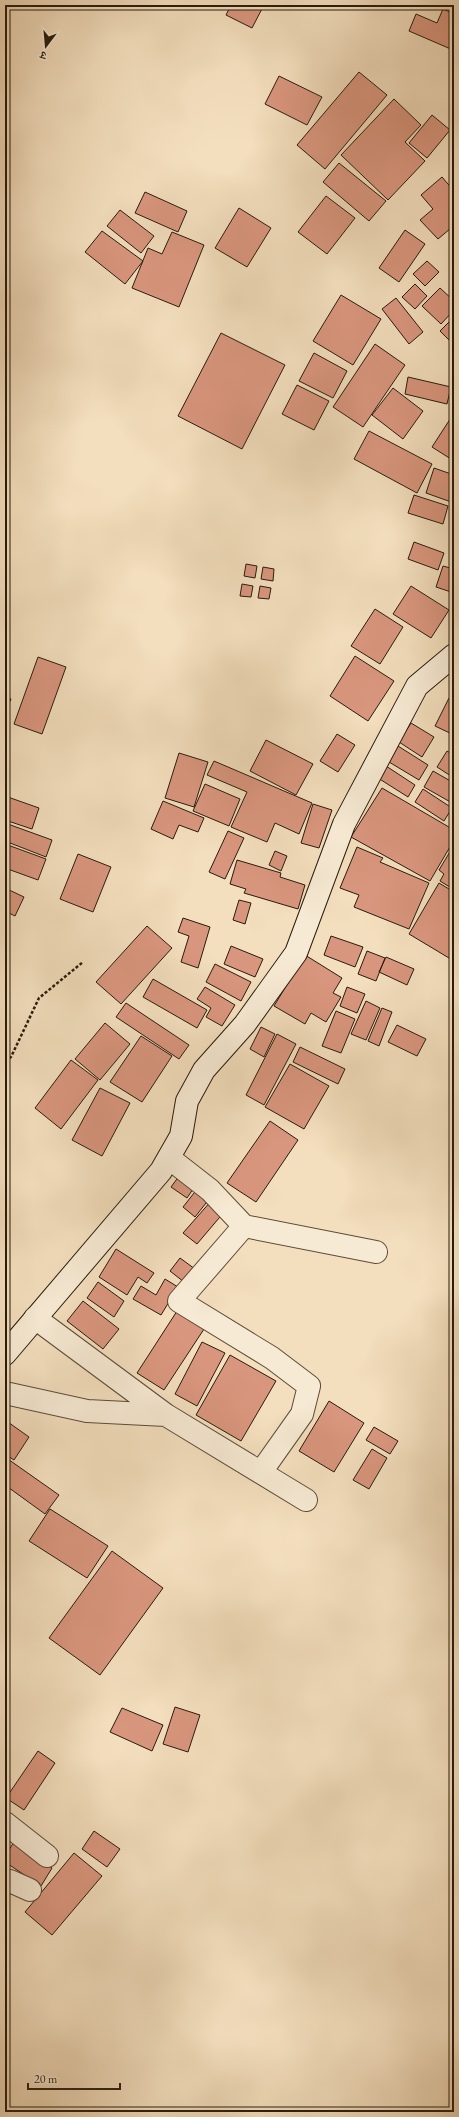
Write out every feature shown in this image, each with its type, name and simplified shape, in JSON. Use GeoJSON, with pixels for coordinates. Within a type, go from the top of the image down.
{"type":"FeatureCollection","features":[{"type":"Feature","properties":{"kind":"street"},"geometry":{"type":"LineString","coordinates":[[5,1354],[161,1172],[181,1136],[187,1101],[204,1070],[245,1024],[296,953],[344,824],[417,686],[454,655]]}},
{"type":"Feature","properties":{"kind":"street"},"geometry":{"type":"LineString","coordinates":[[169,1158],[210,1190],[244,1226],[376,1252]]}},
{"type":"Feature","properties":{"kind":"street"},"geometry":{"type":"LineString","coordinates":[[244,1226],[179,1301],[272,1358],[309,1386],[302,1414],[261,1472]]}},
{"type":"Feature","properties":{"kind":"street"},"geometry":{"type":"LineString","coordinates":[[35,1318],[166,1415],[306,1500]]}},
{"type":"Feature","properties":{"kind":"street"},"geometry":{"type":"LineString","coordinates":[[5,1393],[88,1411],[166,1415]]}},
{"type":"Feature","properties":{"kind":"street"},"geometry":{"type":"LineString","coordinates":[[5,1823],[47,1856]]}},
{"type":"Feature","properties":{"kind":"street"},"geometry":{"type":"LineString","coordinates":[[5,1882],[10,1882],[30,1890]]}},
{"type":"Feature","properties":{"kind":"path"},"geometry":{"type":"LineString","coordinates":[[5,1061],[11,1057],[39,998],[83,962]]}},
{"type":"Feature","properties":{"kind":"building"},"geometry":{"type":"Polygon","coordinates":[[[231,5],[264,5],[252,28],[226,15],[231,5]]]}},
{"type":"Feature","properties":{"kind":"building"},"geometry":{"type":"Polygon","coordinates":[[[443,9],[454,14],[453,50],[409,31],[416,14],[437,23],[443,9]]]}},
{"type":"Feature","properties":{"kind":"building"},"geometry":{"type":"Polygon","coordinates":[[[359,72],[387,95],[325,169],[297,145],[359,72]]]}},
{"type":"Feature","properties":{"kind":"building"},"geometry":{"type":"Polygon","coordinates":[[[279,76],[322,97],[307,125],[265,104],[279,76]]]}},
{"type":"Feature","properties":{"kind":"building"},"geometry":{"type":"Polygon","coordinates":[[[394,99],[421,125],[405,142],[425,161],[388,200],[341,155],[394,99]]]}},
{"type":"Feature","properties":{"kind":"building"},"geometry":{"type":"Polygon","coordinates":[[[432,115],[450,130],[427,158],[409,143],[432,115]]]}},
{"type":"Feature","properties":{"kind":"building"},"geometry":{"type":"Polygon","coordinates":[[[339,163],[386,201],[369,221],[323,182],[339,163]]]}},
{"type":"Feature","properties":{"kind":"building"},"geometry":{"type":"Polygon","coordinates":[[[442,177],[454,191],[454,232],[451,228],[438,239],[420,220],[433,209],[421,195],[442,177]]]}},
{"type":"Feature","properties":{"kind":"building"},"geometry":{"type":"Polygon","coordinates":[[[145,192],[187,211],[178,232],[135,213],[145,192]]]}},
{"type":"Feature","properties":{"kind":"building"},"geometry":{"type":"Polygon","coordinates":[[[326,196],[355,218],[327,254],[298,232],[326,196]]]}},
{"type":"Feature","properties":{"kind":"building"},"geometry":{"type":"Polygon","coordinates":[[[239,208],[271,228],[247,267],[215,248],[239,208]]]}},
{"type":"Feature","properties":{"kind":"building"},"geometry":{"type":"Polygon","coordinates":[[[120,210],[154,236],[141,253],[107,226],[120,210]]]}},
{"type":"Feature","properties":{"kind":"building"},"geometry":{"type":"Polygon","coordinates":[[[405,230],[425,244],[399,282],[379,268],[405,230]]]}},
{"type":"Feature","properties":{"kind":"building"},"geometry":{"type":"Polygon","coordinates":[[[102,231],[143,261],[125,284],[85,252],[102,231]]]}},
{"type":"Feature","properties":{"kind":"building"},"geometry":{"type":"Polygon","coordinates":[[[172,232],[204,245],[179,307],[132,288],[148,248],[162,254],[172,232]]]}},
{"type":"Feature","properties":{"kind":"building"},"geometry":{"type":"Polygon","coordinates":[[[427,261],[439,272],[425,286],[413,274],[427,261]]]}},
{"type":"Feature","properties":{"kind":"building"},"geometry":{"type":"Polygon","coordinates":[[[415,284],[427,296],[415,309],[402,297],[415,284]]]}},
{"type":"Feature","properties":{"kind":"building"},"geometry":{"type":"Polygon","coordinates":[[[440,288],[454,301],[454,310],[441,324],[422,306],[440,288]]]}},
{"type":"Feature","properties":{"kind":"building"},"geometry":{"type":"Polygon","coordinates":[[[341,295],[381,319],[353,365],[313,341],[341,295]]]}},
{"type":"Feature","properties":{"kind":"building"},"geometry":{"type":"Polygon","coordinates":[[[396,298],[423,332],[409,344],[382,309],[396,298]]]}},
{"type":"Feature","properties":{"kind":"building"},"geometry":{"type":"Polygon","coordinates":[[[454,317],[454,345],[440,331],[454,317]]]}},
{"type":"Feature","properties":{"kind":"building"},"geometry":{"type":"Polygon","coordinates":[[[221,333],[285,365],[242,449],[178,416],[221,333]]]}},
{"type":"Feature","properties":{"kind":"building"},"geometry":{"type":"Polygon","coordinates":[[[375,344],[405,365],[363,427],[333,407],[375,344]]]}},
{"type":"Feature","properties":{"kind":"building"},"geometry":{"type":"Polygon","coordinates":[[[314,353],[347,371],[333,398],[299,381],[314,353]]]}},
{"type":"Feature","properties":{"kind":"building"},"geometry":{"type":"Polygon","coordinates":[[[408,377],[451,387],[447,404],[405,394],[408,377]]]}},
{"type":"Feature","properties":{"kind":"building"},"geometry":{"type":"Polygon","coordinates":[[[297,385],[329,401],[314,430],[282,414],[297,385]]]}},
{"type":"Feature","properties":{"kind":"building"},"geometry":{"type":"Polygon","coordinates":[[[393,388],[423,411],[403,439],[372,415],[393,388]]]}},
{"type":"Feature","properties":{"kind":"building"},"geometry":{"type":"Polygon","coordinates":[[[454,413],[454,461],[432,447],[454,413]]]}},
{"type":"Feature","properties":{"kind":"building"},"geometry":{"type":"Polygon","coordinates":[[[369,431],[432,464],[417,493],[354,459],[369,431]]]}},
{"type":"Feature","properties":{"kind":"building"},"geometry":{"type":"Polygon","coordinates":[[[434,468],[454,475],[454,503],[426,493],[434,468]]]}},
{"type":"Feature","properties":{"kind":"building"},"geometry":{"type":"Polygon","coordinates":[[[414,495],[448,506],[443,524],[408,513],[414,495]]]}},
{"type":"Feature","properties":{"kind":"building"},"geometry":{"type":"Polygon","coordinates":[[[414,542],[444,553],[438,570],[408,559],[414,542]]]}},
{"type":"Feature","properties":{"kind":"building"},"geometry":{"type":"Polygon","coordinates":[[[246,564],[257,566],[255,578],[244,576],[246,564]]]}},
{"type":"Feature","properties":{"kind":"building"},"geometry":{"type":"Polygon","coordinates":[[[443,566],[454,569],[454,593],[436,587],[443,566]]]}},
{"type":"Feature","properties":{"kind":"building"},"geometry":{"type":"Polygon","coordinates":[[[263,567],[274,569],[273,581],[261,579],[263,567]]]}},
{"type":"Feature","properties":{"kind":"building"},"geometry":{"type":"Polygon","coordinates":[[[242,584],[253,586],[251,597],[240,596],[242,584]]]}},
{"type":"Feature","properties":{"kind":"building"},"geometry":{"type":"Polygon","coordinates":[[[260,586],[271,588],[269,599],[258,598],[260,586]]]}},
{"type":"Feature","properties":{"kind":"building"},"geometry":{"type":"Polygon","coordinates":[[[411,586],[449,610],[431,638],[393,614],[411,586]]]}},
{"type":"Feature","properties":{"kind":"building"},"geometry":{"type":"Polygon","coordinates":[[[375,609],[403,627],[380,664],[351,646],[375,609]]]}},
{"type":"Feature","properties":{"kind":"building"},"geometry":{"type":"Polygon","coordinates":[[[355,656],[394,681],[368,721],[330,696],[355,656]]]}},
{"type":"Feature","properties":{"kind":"building"},"geometry":{"type":"Polygon","coordinates":[[[38,657],[66,667],[42,734],[14,724],[38,657]]]}},
{"type":"Feature","properties":{"kind":"building"},"geometry":{"type":"Polygon","coordinates":[[[5,696],[11,699],[5,713],[5,696]]]}},
{"type":"Feature","properties":{"kind":"building"},"geometry":{"type":"Polygon","coordinates":[[[449,698],[454,701],[454,735],[435,726],[449,698]]]}},
{"type":"Feature","properties":{"kind":"building"},"geometry":{"type":"Polygon","coordinates":[[[411,723],[434,737],[422,757],[399,742],[411,723]]]}},
{"type":"Feature","properties":{"kind":"building"},"geometry":{"type":"Polygon","coordinates":[[[337,734],[355,745],[338,772],[320,761],[337,734]]]}},
{"type":"Feature","properties":{"kind":"building"},"geometry":{"type":"Polygon","coordinates":[[[266,740],[313,764],[296,795],[250,771],[266,740]]]}},
{"type":"Feature","properties":{"kind":"building"},"geometry":{"type":"Polygon","coordinates":[[[398,746],[428,765],[419,780],[389,762],[398,746]]]}},
{"type":"Feature","properties":{"kind":"building"},"geometry":{"type":"Polygon","coordinates":[[[447,751],[454,755],[454,778],[437,767],[447,751]]]}},
{"type":"Feature","properties":{"kind":"building"},"geometry":{"type":"Polygon","coordinates":[[[179,753],[208,762],[194,807],[165,798],[179,753]]]}},
{"type":"Feature","properties":{"kind":"building"},"geometry":{"type":"Polygon","coordinates":[[[214,761],[312,803],[299,834],[275,823],[267,842],[231,827],[247,792],[207,775],[214,761]]]}},
{"type":"Feature","properties":{"kind":"building"},"geometry":{"type":"Polygon","coordinates":[[[386,766],[415,785],[408,797],[378,778],[386,766]]]}},
{"type":"Feature","properties":{"kind":"building"},"geometry":{"type":"Polygon","coordinates":[[[433,771],[454,783],[454,804],[424,787],[433,771]]]}},
{"type":"Feature","properties":{"kind":"building"},"geometry":{"type":"Polygon","coordinates":[[[205,784],[240,799],[229,826],[193,811],[205,784]]]}},
{"type":"Feature","properties":{"kind":"building"},"geometry":{"type":"Polygon","coordinates":[[[382,788],[454,830],[454,840],[430,881],[351,837],[382,788]]]}},
{"type":"Feature","properties":{"kind":"building"},"geometry":{"type":"Polygon","coordinates":[[[423,789],[452,808],[444,821],[415,802],[423,789]]]}},
{"type":"Feature","properties":{"kind":"building"},"geometry":{"type":"Polygon","coordinates":[[[5,796],[39,808],[32,829],[5,820],[5,796]]]}},
{"type":"Feature","properties":{"kind":"building"},"geometry":{"type":"Polygon","coordinates":[[[163,801],[204,818],[198,832],[179,825],[173,839],[151,829],[163,801]]]}},
{"type":"Feature","properties":{"kind":"building"},"geometry":{"type":"Polygon","coordinates":[[[313,804],[332,810],[319,848],[301,843],[313,804]]]}},
{"type":"Feature","properties":{"kind":"building"},"geometry":{"type":"Polygon","coordinates":[[[5,823],[52,840],[46,857],[5,841],[5,823]]]}},
{"type":"Feature","properties":{"kind":"building"},"geometry":{"type":"Polygon","coordinates":[[[228,831],[244,838],[225,879],[209,872],[228,831]]]}},
{"type":"Feature","properties":{"kind":"building"},"geometry":{"type":"Polygon","coordinates":[[[5,844],[46,859],[38,880],[5,868],[5,844]]]}},
{"type":"Feature","properties":{"kind":"building"},"geometry":{"type":"Polygon","coordinates":[[[454,845],[453,889],[440,881],[444,874],[439,870],[454,845]]]}},
{"type":"Feature","properties":{"kind":"building"},"geometry":{"type":"Polygon","coordinates":[[[357,847],[383,858],[380,862],[429,883],[409,929],[354,907],[359,895],[340,888],[357,847]]]}},
{"type":"Feature","properties":{"kind":"building"},"geometry":{"type":"Polygon","coordinates":[[[275,851],[287,856],[281,871],[269,865],[275,851]]]}},
{"type":"Feature","properties":{"kind":"building"},"geometry":{"type":"Polygon","coordinates":[[[78,854],[111,867],[93,912],[60,899],[78,854]]]}},
{"type":"Feature","properties":{"kind":"building"},"geometry":{"type":"Polygon","coordinates":[[[237,860],[281,873],[280,877],[305,885],[298,909],[244,893],[246,889],[230,884],[237,860]]]}},
{"type":"Feature","properties":{"kind":"building"},"geometry":{"type":"Polygon","coordinates":[[[439,883],[454,892],[454,961],[409,934],[439,883]]]}},
{"type":"Feature","properties":{"kind":"building"},"geometry":{"type":"Polygon","coordinates":[[[5,888],[24,897],[15,916],[5,911],[5,888]]]}},
{"type":"Feature","properties":{"kind":"building"},"geometry":{"type":"Polygon","coordinates":[[[239,900],[251,903],[245,924],[233,920],[239,900]]]}},
{"type":"Feature","properties":{"kind":"building"},"geometry":{"type":"Polygon","coordinates":[[[183,918],[210,927],[198,968],[181,962],[189,936],[178,932],[183,918]]]}},
{"type":"Feature","properties":{"kind":"building"},"geometry":{"type":"Polygon","coordinates":[[[147,926],[172,948],[121,1004],[96,982],[147,926]]]}},
{"type":"Feature","properties":{"kind":"building"},"geometry":{"type":"Polygon","coordinates":[[[331,936],[363,947],[355,967],[324,955],[331,936]]]}},
{"type":"Feature","properties":{"kind":"building"},"geometry":{"type":"Polygon","coordinates":[[[231,946],[263,959],[255,977],[224,964],[231,946]]]}},
{"type":"Feature","properties":{"kind":"building"},"geometry":{"type":"Polygon","coordinates":[[[367,951],[385,958],[376,981],[358,974],[367,951]]]}},
{"type":"Feature","properties":{"kind":"building"},"geometry":{"type":"Polygon","coordinates":[[[305,955],[342,978],[333,993],[341,997],[326,1022],[311,1013],[305,1024],[274,1006],[305,955]]]}},
{"type":"Feature","properties":{"kind":"building"},"geometry":{"type":"Polygon","coordinates":[[[386,957],[414,969],[407,985],[379,972],[386,957]]]}},
{"type":"Feature","properties":{"kind":"building"},"geometry":{"type":"Polygon","coordinates":[[[215,964],[251,982],[241,1001],[206,982],[215,964]]]}},
{"type":"Feature","properties":{"kind":"building"},"geometry":{"type":"Polygon","coordinates":[[[153,979],[207,1010],[197,1028],[143,997],[153,979]]]}},
{"type":"Feature","properties":{"kind":"building"},"geometry":{"type":"Polygon","coordinates":[[[205,987],[235,1005],[222,1026],[206,1017],[211,1008],[197,999],[205,987]]]}},
{"type":"Feature","properties":{"kind":"building"},"geometry":{"type":"Polygon","coordinates":[[[347,987],[365,994],[357,1013],[340,1006],[347,987]]]}},
{"type":"Feature","properties":{"kind":"building"},"geometry":{"type":"Polygon","coordinates":[[[366,1001],[380,1008],[366,1040],[351,1034],[366,1001]]]}},
{"type":"Feature","properties":{"kind":"building"},"geometry":{"type":"Polygon","coordinates":[[[126,1003],[189,1045],[179,1059],[116,1017],[126,1003]]]}},
{"type":"Feature","properties":{"kind":"building"},"geometry":{"type":"Polygon","coordinates":[[[382,1008],[392,1012],[379,1046],[368,1041],[382,1008]]]}},
{"type":"Feature","properties":{"kind":"building"},"geometry":{"type":"Polygon","coordinates":[[[336,1011],[355,1019],[341,1053],[322,1046],[336,1011]]]}},
{"type":"Feature","properties":{"kind":"building"},"geometry":{"type":"Polygon","coordinates":[[[105,1023],[130,1044],[100,1080],[75,1059],[105,1023]]]}},
{"type":"Feature","properties":{"kind":"building"},"geometry":{"type":"Polygon","coordinates":[[[397,1025],[426,1039],[417,1056],[388,1042],[397,1025]]]}},
{"type":"Feature","properties":{"kind":"building"},"geometry":{"type":"Polygon","coordinates":[[[261,1027],[275,1034],[264,1057],[250,1049],[261,1027]]]}},
{"type":"Feature","properties":{"kind":"building"},"geometry":{"type":"Polygon","coordinates":[[[277,1034],[296,1044],[264,1105],[246,1095],[277,1034]]]}},
{"type":"Feature","properties":{"kind":"building"},"geometry":{"type":"Polygon","coordinates":[[[141,1036],[172,1056],[142,1102],[110,1082],[141,1036]]]}},
{"type":"Feature","properties":{"kind":"building"},"geometry":{"type":"Polygon","coordinates":[[[300,1047],[345,1069],[338,1084],[293,1062],[300,1047]]]}},
{"type":"Feature","properties":{"kind":"building"},"geometry":{"type":"Polygon","coordinates":[[[71,1060],[98,1080],[61,1129],[35,1108],[71,1060]]]}},
{"type":"Feature","properties":{"kind":"building"},"geometry":{"type":"Polygon","coordinates":[[[290,1064],[329,1086],[304,1129],[265,1107],[290,1064]]]}},
{"type":"Feature","properties":{"kind":"building"},"geometry":{"type":"Polygon","coordinates":[[[100,1088],[130,1103],[102,1156],[72,1140],[100,1088]]]}},
{"type":"Feature","properties":{"kind":"building"},"geometry":{"type":"Polygon","coordinates":[[[270,1121],[298,1140],[256,1202],[227,1183],[270,1121]]]}},
{"type":"Feature","properties":{"kind":"building"},"geometry":{"type":"Polygon","coordinates":[[[182,1172],[197,1183],[187,1198],[171,1187],[182,1172]]]}},
{"type":"Feature","properties":{"kind":"building"},"geometry":{"type":"Polygon","coordinates":[[[198,1188],[210,1198],[195,1217],[183,1207],[198,1188]]]}},
{"type":"Feature","properties":{"kind":"building"},"geometry":{"type":"Polygon","coordinates":[[[212,1200],[225,1211],[197,1244],[183,1233],[212,1200]]]}},
{"type":"Feature","properties":{"kind":"building"},"geometry":{"type":"Polygon","coordinates":[[[116,1249],[154,1273],[147,1283],[138,1277],[127,1295],[99,1277],[116,1249]]]}},
{"type":"Feature","properties":{"kind":"building"},"geometry":{"type":"Polygon","coordinates":[[[180,1258],[195,1269],[184,1282],[170,1271],[180,1258]]]}},
{"type":"Feature","properties":{"kind":"building"},"geometry":{"type":"Polygon","coordinates":[[[165,1279],[178,1287],[161,1315],[133,1299],[141,1286],[156,1295],[165,1279]]]}},
{"type":"Feature","properties":{"kind":"building"},"geometry":{"type":"Polygon","coordinates":[[[98,1282],[124,1301],[114,1317],[87,1298],[98,1282]]]}},
{"type":"Feature","properties":{"kind":"building"},"geometry":{"type":"Polygon","coordinates":[[[83,1301],[119,1329],[103,1349],[67,1321],[83,1301]]]}},
{"type":"Feature","properties":{"kind":"building"},"geometry":{"type":"Polygon","coordinates":[[[179,1308],[206,1326],[164,1390],[137,1373],[179,1308]]]}},
{"type":"Feature","properties":{"kind":"building"},"geometry":{"type":"Polygon","coordinates":[[[202,1342],[225,1353],[197,1406],[175,1394],[202,1342]]]}},
{"type":"Feature","properties":{"kind":"building"},"geometry":{"type":"Polygon","coordinates":[[[230,1355],[276,1381],[241,1441],[196,1415],[230,1355]]]}},
{"type":"Feature","properties":{"kind":"building"},"geometry":{"type":"Polygon","coordinates":[[[329,1401],[364,1423],[334,1472],[299,1451],[329,1401]]]}},
{"type":"Feature","properties":{"kind":"building"},"geometry":{"type":"Polygon","coordinates":[[[5,1420],[29,1437],[14,1460],[5,1454],[5,1420]]]}},
{"type":"Feature","properties":{"kind":"building"},"geometry":{"type":"Polygon","coordinates":[[[374,1427],[398,1441],[390,1454],[366,1440],[374,1427]]]}},
{"type":"Feature","properties":{"kind":"building"},"geometry":{"type":"Polygon","coordinates":[[[372,1449],[387,1458],[369,1489],[353,1480],[372,1449]]]}},
{"type":"Feature","properties":{"kind":"building"},"geometry":{"type":"Polygon","coordinates":[[[5,1457],[59,1495],[45,1514],[5,1485],[5,1457]]]}},
{"type":"Feature","properties":{"kind":"building"},"geometry":{"type":"Polygon","coordinates":[[[50,1509],[108,1546],[87,1578],[29,1541],[50,1509]]]}},
{"type":"Feature","properties":{"kind":"building"},"geometry":{"type":"Polygon","coordinates":[[[112,1551],[163,1588],[100,1675],[49,1638],[112,1551]]]}},
{"type":"Feature","properties":{"kind":"building"},"geometry":{"type":"Polygon","coordinates":[[[175,1707],[200,1715],[188,1752],[163,1744],[175,1707]]]}},
{"type":"Feature","properties":{"kind":"building"},"geometry":{"type":"Polygon","coordinates":[[[122,1708],[163,1725],[152,1751],[110,1732],[122,1708]]]}},
{"type":"Feature","properties":{"kind":"building"},"geometry":{"type":"Polygon","coordinates":[[[38,1751],[55,1763],[24,1810],[6,1798],[38,1751]]]}},
{"type":"Feature","properties":{"kind":"building"},"geometry":{"type":"Polygon","coordinates":[[[94,1831],[120,1849],[107,1867],[82,1849],[94,1831]]]}},
{"type":"Feature","properties":{"kind":"building"},"geometry":{"type":"Polygon","coordinates":[[[14,1842],[52,1868],[41,1886],[5,1862],[5,1856],[14,1842]]]}},
{"type":"Feature","properties":{"kind":"building"},"geometry":{"type":"Polygon","coordinates":[[[74,1853],[102,1876],[52,1935],[25,1912],[74,1853]]]}}]}
